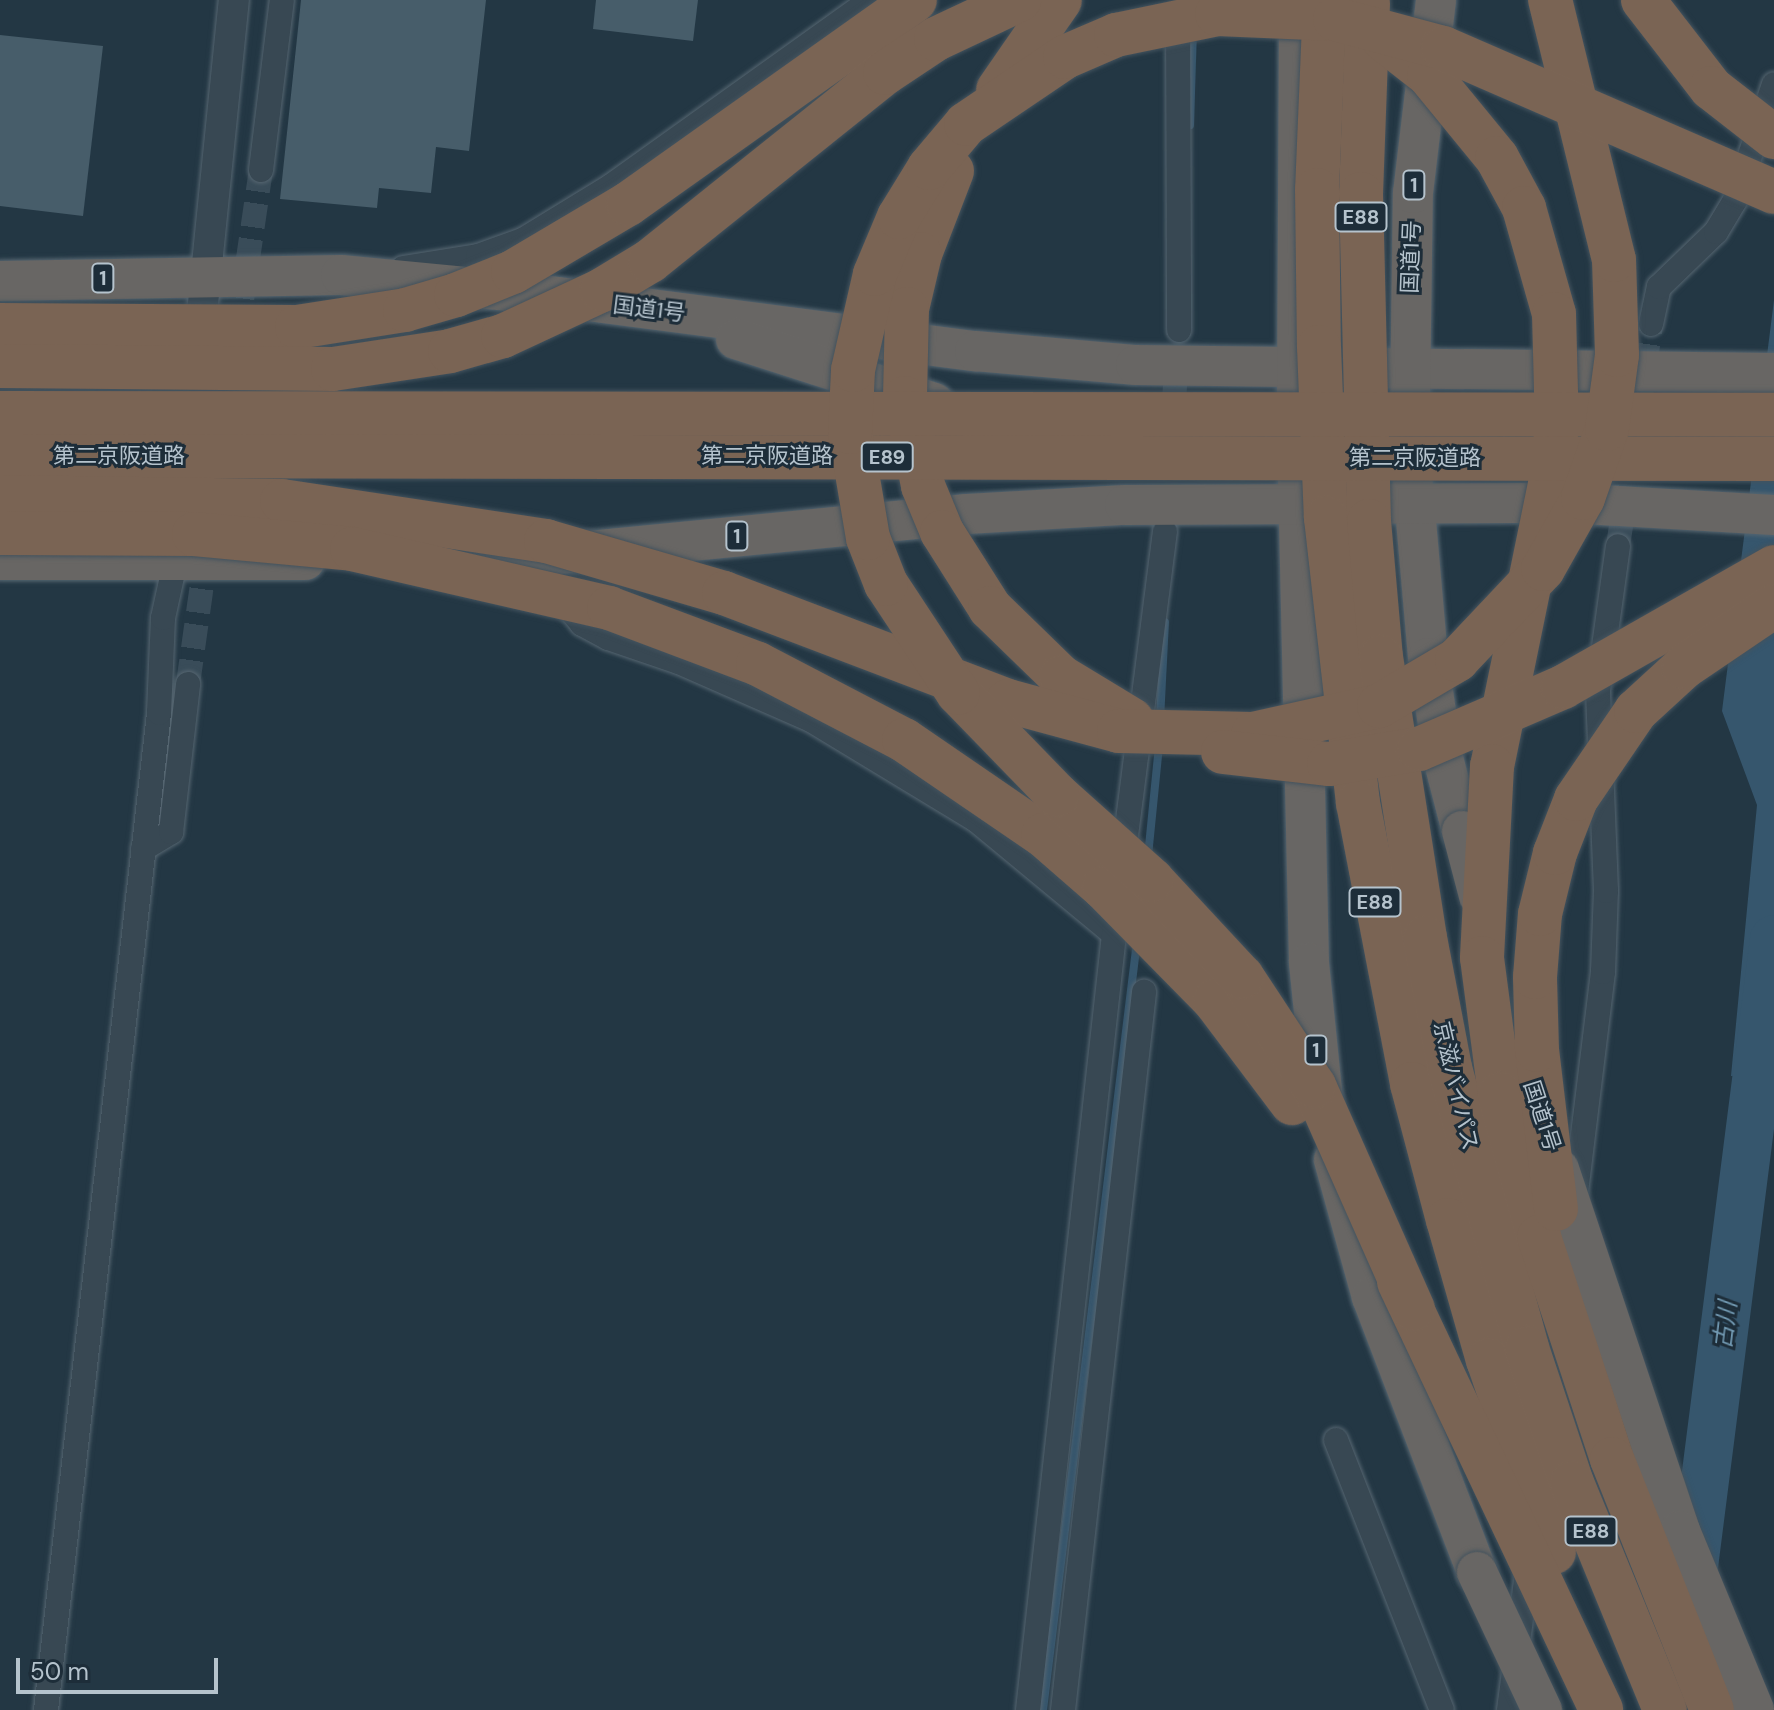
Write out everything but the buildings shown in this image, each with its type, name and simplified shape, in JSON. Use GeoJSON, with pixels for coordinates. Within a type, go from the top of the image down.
{"type":"FeatureCollection","features":[{"type":"Feature","properties":{"kind":"highway"},"geometry":{"type":"LineString","coordinates":[[0,325],[297,327],[405,310],[456,295],[513,272],[628,204],[915,0]]}},
{"type":"Feature","properties":{"kind":"highway"},"geometry":{"type":"LineString","coordinates":[[0,366],[333,369],[450,351],[503,336],[650,261],[885,73],[936,39],[1019,0]]}},
{"type":"Feature","properties":{"kind":"highway"},"geometry":{"type":"LineString","coordinates":[[1060,0],[969,136],[940,196],[913,281],[904,354],[911,437],[942,532],[990,608],[1061,677],[1103,706],[1194,744],[1286,762],[1373,759],[1419,749],[1519,709],[1774,567]]}},
{"type":"Feature","properties":{"kind":"highway"},"geometry":{"type":"LineString","coordinates":[[1299,0],[1385,40],[1429,75],[1464,113],[1497,158],[1524,208],[1548,288],[1558,373],[1557,426],[1492,766],[1482,958],[1500,1094],[1547,1264],[1612,1459],[1712,1710]]}},
{"type":"Feature","properties":{"kind":"highway","name":"1"},"geometry":{"type":"LineString","coordinates":[[1299,0],[1297,370],[1329,435],[1299,503],[1309,963],[1328,1135],[1372,1297],[1477,1572],[1542,1710]]}},
{"type":"Feature","properties":{"kind":"highway","name":"E88"},"geometry":{"type":"LineString","coordinates":[[1325,0],[1317,190],[1329,435]]}},
{"type":"Feature","properties":{"kind":"highway","name":"E88"},"geometry":{"type":"LineString","coordinates":[[1329,435],[1361,194],[1368,0]]}},
{"type":"Feature","properties":{"kind":"highway","name":"国道1号"},"geometry":{"type":"LineString","coordinates":[[1436,0],[1413,193],[1410,372],[1413,501],[1428,658],[1443,758],[1522,1055],[1630,1387],[1680,1531],[1754,1710]]}},
{"type":"Feature","properties":{"kind":"highway"},"geometry":{"type":"LineString","coordinates":[[0,497],[282,501],[546,541],[724,593],[1008,701],[1119,731],[1253,734],[1379,706],[1457,660],[1543,569],[1583,498],[1607,429],[1617,355],[1614,260],[1550,0]]}},
{"type":"Feature","properties":{"kind":"highway"},"geometry":{"type":"LineString","coordinates":[[1643,0],[1711,88],[1774,137]]}},
{"type":"Feature","properties":{"kind":"highway"},"geometry":{"type":"LineString","coordinates":[[1601,1710],[1413,1309],[1314,1086],[1242,977],[1152,880],[1026,765],[958,693],[886,584],[868,538],[850,432],[853,370],[875,274],[899,217],[929,168],[977,116],[1065,57],[1141,28],[1217,14],[1335,19],[1416,40],[1774,192]]}},
{"type":"Feature","properties":{"kind":"highway","name":"国道1号"},"geometry":{"type":"LineString","coordinates":[[0,281],[206,274],[341,275],[617,305],[975,351],[1136,365],[1410,372],[1774,373]]}},
{"type":"Feature","properties":{"kind":"highway"},"geometry":{"type":"LineString","coordinates":[[617,305],[950,407],[1038,426],[1116,436],[1329,435],[1413,501]]}},
{"type":"Feature","properties":{"kind":"highway"},"geometry":{"type":"LineString","coordinates":[[1297,370],[1337,412],[1373,429],[1411,435],[1590,435],[1664,445],[1774,469]]}},
{"type":"Feature","properties":{"kind":"highway","name":"第二京阪道路"},"geometry":{"type":"LineString","coordinates":[[0,413],[1774,415]]}},
{"type":"Feature","properties":{"kind":"highway","name":"京滋バイパス"},"geometry":{"type":"LineString","coordinates":[[1329,435],[1339,654],[1358,803],[1412,1084],[1488,1360],[1539,1511],[1617,1710]]}},
{"type":"Feature","properties":{"kind":"highway","name":"京滋バイパス"},"geometry":{"type":"LineString","coordinates":[[1329,435],[1381,657],[1450,1068],[1487,1214],[1542,1393],[1584,1513],[1665,1710]]}},
{"type":"Feature","properties":{"kind":"highway","name":"第二京阪道路"},"geometry":{"type":"LineString","coordinates":[[0,456],[1774,459]]}},
{"type":"Feature","properties":{"kind":"highway","name":"1"},"geometry":{"type":"LineString","coordinates":[[0,560],[175,563],[528,557],[967,514],[1299,503],[1413,501],[1654,505],[1774,515]]}},
{"type":"Feature","properties":{"kind":"highway"},"geometry":{"type":"LineString","coordinates":[[0,533],[278,539],[427,563],[635,617],[832,698],[977,786],[1043,835],[1184,968],[1259,1054],[1296,1108],[1413,1309]]}},
{"type":"Feature","properties":{"kind":"highway"},"geometry":{"type":"LineString","coordinates":[[0,568],[48,563]]}},
{"type":"Feature","properties":{"kind":"highway"},"geometry":{"type":"LineString","coordinates":[[1612,1459],[1572,1297],[1545,1141],[1536,1035],[1540,914],[1555,853],[1576,799],[1614,740],[1684,667],[1774,606]]}},
{"type":"Feature","properties":{"kind":"street"},"geometry":{"type":"LineString","coordinates":[[46,1710],[143,849],[163,618],[175,563],[234,0]]}},
{"type":"Feature","properties":{"kind":"street"},"geometry":{"type":"LineString","coordinates":[[261,170],[282,0]]}},
{"type":"Feature","properties":{"kind":"street"},"geometry":{"type":"LineString","coordinates":[[341,275],[478,256],[523,240],[611,186],[871,0]]}},
{"type":"Feature","properties":{"kind":"street"},"geometry":{"type":"LineString","coordinates":[[1178,0],[1179,330]]}},
{"type":"Feature","properties":{"kind":"street"},"geometry":{"type":"LineString","coordinates":[[1651,324],[1659,287],[1716,232],[1735,200],[1774,84]]}},
{"type":"Feature","properties":{"kind":"street"},"geometry":{"type":"LineString","coordinates":[[1028,1710],[1114,934],[1165,532]]}},
{"type":"Feature","properties":{"kind":"street"},"geometry":{"type":"LineString","coordinates":[[1509,1710],[1603,972],[1598,690],[1618,546]]}},
{"type":"Feature","properties":{"kind":"street"},"geometry":{"type":"LineString","coordinates":[[528,557],[582,624],[811,720],[976,820],[1114,934]]}},
{"type":"Feature","properties":{"kind":"street"},"geometry":{"type":"LineString","coordinates":[[143,849],[171,832],[188,684]]}},
{"type":"Feature","properties":{"kind":"street"},"geometry":{"type":"LineString","coordinates":[[1063,1710],[1144,992]]}},
{"type":"Feature","properties":{"kind":"street"},"geometry":{"type":"LineString","coordinates":[[1101,1064],[1136,1069]]}},
{"type":"Feature","properties":{"kind":"street"},"geometry":{"type":"LineString","coordinates":[[1336,1440],[1442,1710]]}},
{"type":"Feature","properties":{"kind":"street"},"geometry":{"type":"LineString","coordinates":[[1049,1526],[1084,1531]]}},
{"type":"Feature","properties":{"kind":"water"},"geometry":{"type":"Polygon","coordinates":[[[1774,300],[1774,1074],[1731,1076],[1757,805],[1722,711],[1774,300]]]}},
{"type":"Feature","properties":{"kind":"waterway"},"geometry":{"type":"LineString","coordinates":[[1190,125],[1193,31]]}},
{"type":"Feature","properties":{"kind":"waterway"},"geometry":{"type":"LineString","coordinates":[[1160,720],[1165,622]]}},
{"type":"Feature","properties":{"kind":"waterway"},"geometry":{"type":"LineString","coordinates":[[1148,856],[1159,746]]}},
{"type":"Feature","properties":{"kind":"waterway","name":"古川"},"geometry":{"type":"LineString","coordinates":[[1691,1590],[1774,939]]}},
{"type":"Feature","properties":{"kind":"waterway"},"geometry":{"type":"LineString","coordinates":[[1043,1710],[1137,941]]}},
{"type":"Feature","properties":{"kind":"tunnel"},"geometry":{"type":"LineString","coordinates":[[237,334],[261,170]]}},
{"type":"Feature","properties":{"kind":"tunnel"},"geometry":{"type":"LineString","coordinates":[[1618,546],[1651,324]]}},
{"type":"Feature","properties":{"kind":"tunnel"},"geometry":{"type":"LineString","coordinates":[[1166,515],[1179,330]]}},
{"type":"Feature","properties":{"kind":"tunnel"},"geometry":{"type":"LineString","coordinates":[[188,684],[207,549]]}}]}
